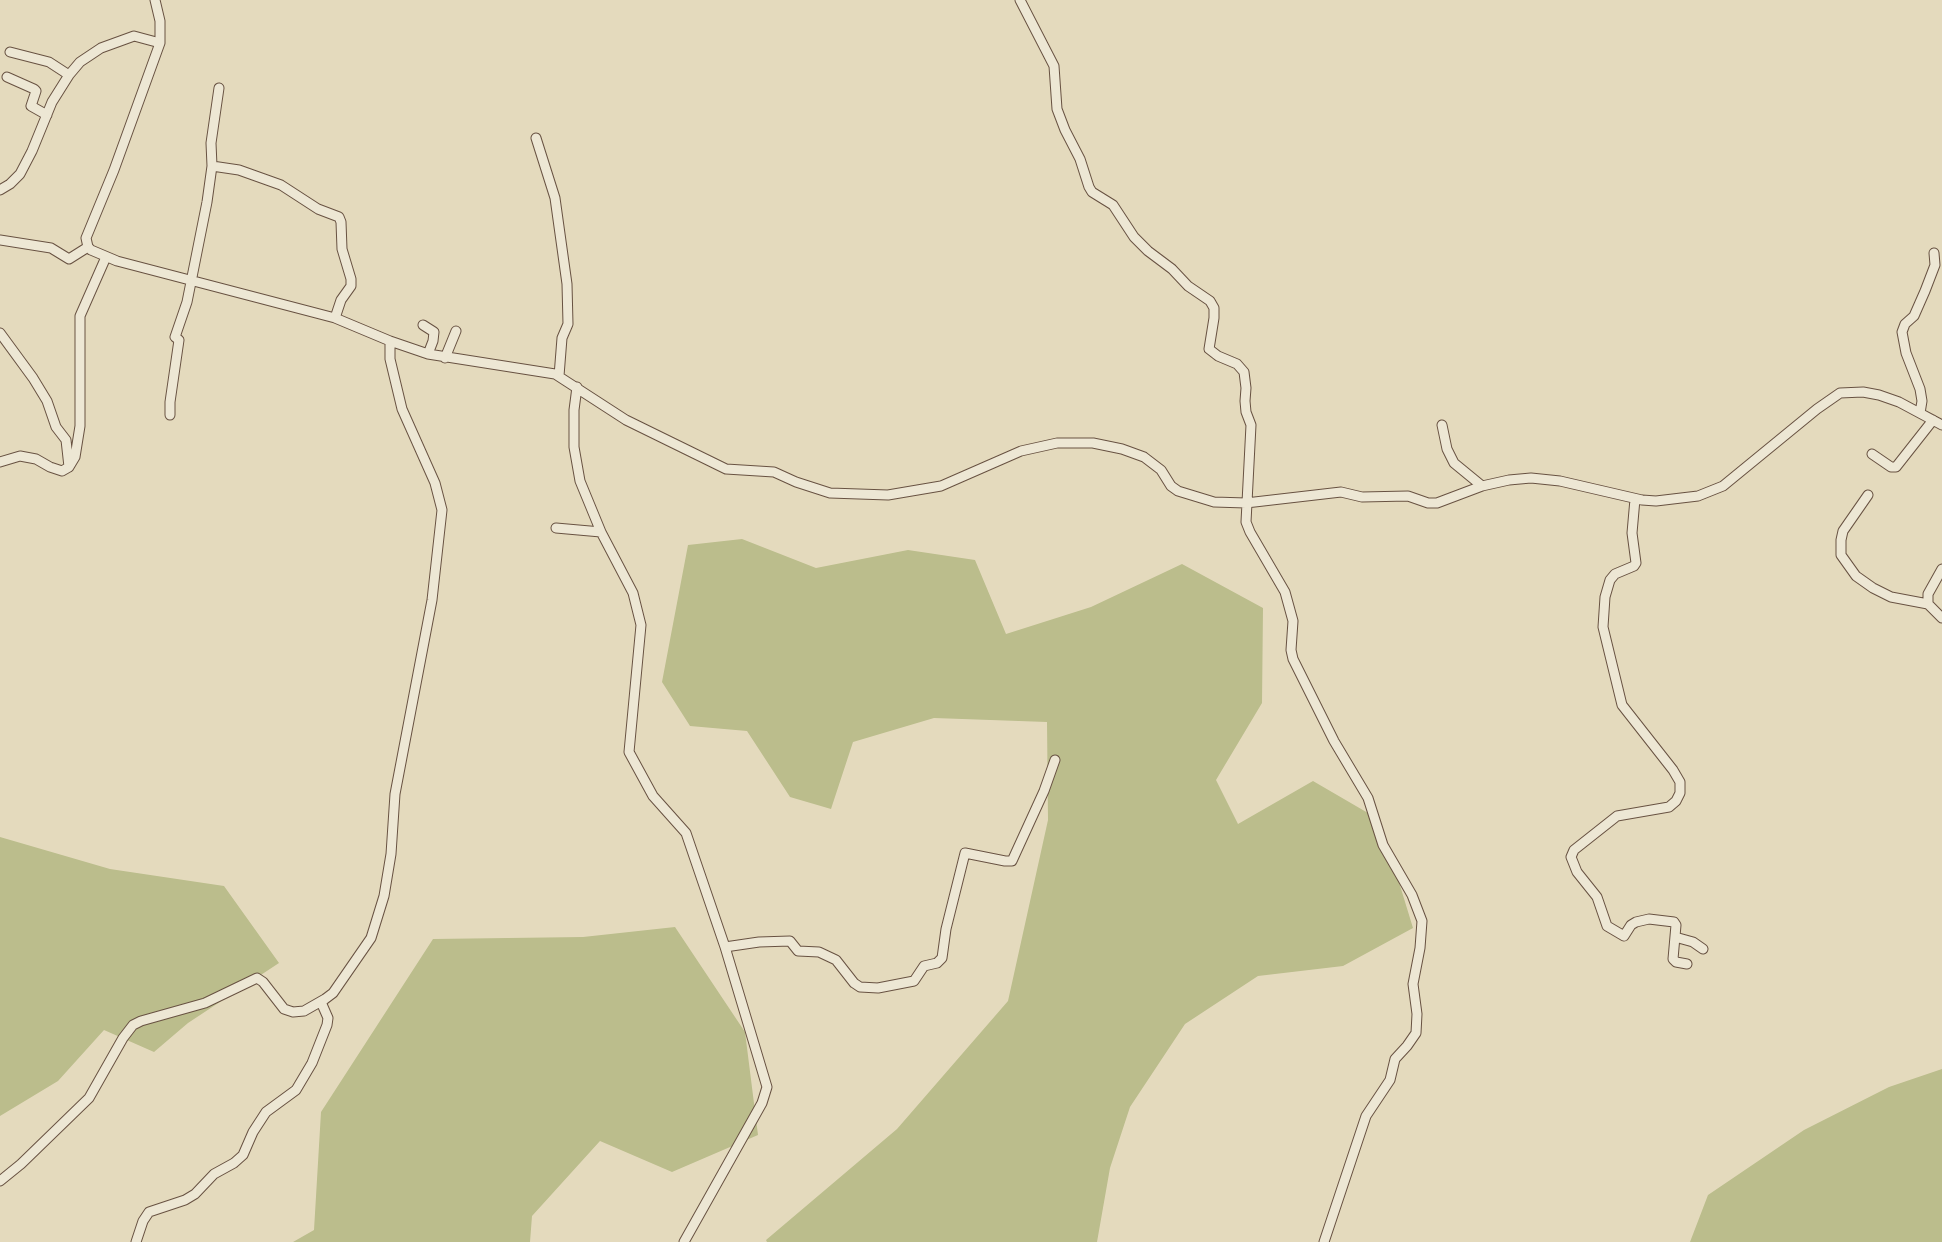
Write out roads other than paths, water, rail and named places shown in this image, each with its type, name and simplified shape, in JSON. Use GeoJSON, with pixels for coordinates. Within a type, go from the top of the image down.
{"type":"FeatureCollection","features":[{"type":"Feature","properties":{"kind":"street"},"geometry":{"type":"LineString","coordinates":[[154,0],[160,21],[160,43],[114,170],[86,238],[88,247],[106,257],[335,318],[428,354],[550,372],[626,420],[726,469],[774,472],[811,488],[830,493],[888,495],[920,491],[951,482],[1021,452],[1057,443],[1093,443],[1122,449],[1144,457],[1161,470],[1171,486],[1178,491],[1214,502],[1246,504],[1341,492],[1362,497],[1408,496],[1428,503],[1437,503],[1482,486],[1531,478],[1560,481],[1635,499],[1656,501],[1698,496],[1723,486],[1840,393],[1863,392],[1879,395],[1899,402],[1940,423],[1896,467],[1891,467],[1872,454]]}},
{"type":"Feature","properties":{"kind":"street"},"geometry":{"type":"LineString","coordinates":[[1020,0],[1054,66],[1057,109],[1092,192],[1113,206],[1134,237],[1148,251],[1188,286],[1210,301],[1214,308],[1214,318],[1209,349],[1218,356],[1238,364],[1244,372],[1246,412],[1251,425],[1246,522],[1285,592],[1293,621],[1291,650],[1293,659],[1334,741],[1368,798],[1383,845],[1412,896],[1422,921],[1420,948],[1413,984],[1417,1014],[1416,1033],[1395,1059],[1390,1080],[1366,1116],[1324,1242]]}},
{"type":"Feature","properties":{"kind":"street"},"geometry":{"type":"LineString","coordinates":[[0,190],[20,174],[47,115],[75,66],[115,42],[137,36],[160,43]]}},
{"type":"Feature","properties":{"kind":"street"},"geometry":{"type":"LineString","coordinates":[[10,51],[49,62],[69,75]]}},
{"type":"Feature","properties":{"kind":"street"},"geometry":{"type":"LineString","coordinates":[[7,77],[34,89],[36,91],[31,106],[47,115]]}},
{"type":"Feature","properties":{"kind":"street"},"geometry":{"type":"LineString","coordinates":[[170,415],[179,340],[176,338],[187,302],[207,202],[212,166],[211,143],[219,88]]}},
{"type":"Feature","properties":{"kind":"street"},"geometry":{"type":"LineString","coordinates":[[536,138],[555,198],[567,284],[568,324],[562,338],[559,376]]}},
{"type":"Feature","properties":{"kind":"street"},"geometry":{"type":"LineString","coordinates":[[212,166],[239,170],[281,185],[318,209],[339,218],[342,249],[351,286],[341,300],[335,318]]}},
{"type":"Feature","properties":{"kind":"street"},"geometry":{"type":"LineString","coordinates":[[0,240],[51,248],[69,259],[88,247]]}},
{"type":"Feature","properties":{"kind":"street"},"geometry":{"type":"LineString","coordinates":[[1920,413],[1922,401],[1920,389],[1906,353],[1902,332],[1905,324],[1914,316],[1935,265],[1934,253]]}},
{"type":"Feature","properties":{"kind":"street"},"geometry":{"type":"LineString","coordinates":[[0,462],[20,456],[36,459],[57,470],[62,471],[69,467],[77,450],[80,426],[80,316],[106,257]]}},
{"type":"Feature","properties":{"kind":"street"},"geometry":{"type":"LineString","coordinates":[[423,325],[434,332],[428,354]]}},
{"type":"Feature","properties":{"kind":"street"},"geometry":{"type":"LineString","coordinates":[[445,358],[456,331]]}},
{"type":"Feature","properties":{"kind":"street"},"geometry":{"type":"LineString","coordinates":[[0,333],[47,401],[56,427],[66,440],[69,467]]}},
{"type":"Feature","properties":{"kind":"street"},"geometry":{"type":"LineString","coordinates":[[0,1181],[21,1164],[89,1098],[123,1038],[133,1025],[205,1004],[254,978],[260,978],[288,1011],[298,1012],[321,1002],[333,993],[371,938],[382,908],[391,854],[399,773],[432,600],[442,510],[435,483],[402,409],[390,359],[390,341]]}},
{"type":"Feature","properties":{"kind":"street"},"geometry":{"type":"LineString","coordinates":[[577,387],[574,438],[580,481],[601,532],[633,593],[641,625],[629,752],[653,795],[686,832],[725,947],[766,1087],[766,1094],[684,1242]]}},
{"type":"Feature","properties":{"kind":"street"},"geometry":{"type":"LineString","coordinates":[[1442,425],[1447,449],[1454,463],[1482,486]]}},
{"type":"Feature","properties":{"kind":"street"},"geometry":{"type":"LineString","coordinates":[[1868,495],[1843,531],[1841,555],[1856,576],[1872,588],[1891,597],[1928,604],[1942,618]]}},
{"type":"Feature","properties":{"kind":"street"},"geometry":{"type":"LineString","coordinates":[[1635,499],[1632,533],[1636,562],[1634,566],[1615,574],[1610,580],[1605,597],[1603,627],[1622,705],[1673,770],[1680,782],[1680,793],[1677,801],[1669,807],[1617,816],[1574,850],[1571,857],[1577,872],[1597,897],[1607,926],[1624,936],[1631,925],[1636,922],[1649,919],[1671,922],[1676,925],[1674,960],[1687,964]]}},
{"type":"Feature","properties":{"kind":"street"},"geometry":{"type":"LineString","coordinates":[[556,528],[601,532]]}},
{"type":"Feature","properties":{"kind":"street"},"geometry":{"type":"LineString","coordinates":[[1928,604],[1928,594],[1942,569]]}},
{"type":"Feature","properties":{"kind":"street"},"geometry":{"type":"LineString","coordinates":[[725,947],[759,942],[790,941],[798,951],[819,952],[836,960],[854,983],[860,987],[878,988],[914,981],[924,966],[937,963],[942,958],[946,929],[965,853],[1011,861],[1044,791],[1055,760]]}},
{"type":"Feature","properties":{"kind":"street"},"geometry":{"type":"LineString","coordinates":[[1675,937],[1693,942],[1703,949]]}},
{"type":"Feature","properties":{"kind":"street"},"geometry":{"type":"LineString","coordinates":[[136,1242],[143,1221],[149,1212],[185,1200],[195,1194],[214,1174],[234,1163],[243,1155],[253,1132],[266,1112],[296,1090],[312,1063],[327,1025],[328,1018],[321,1002]]}}]}
